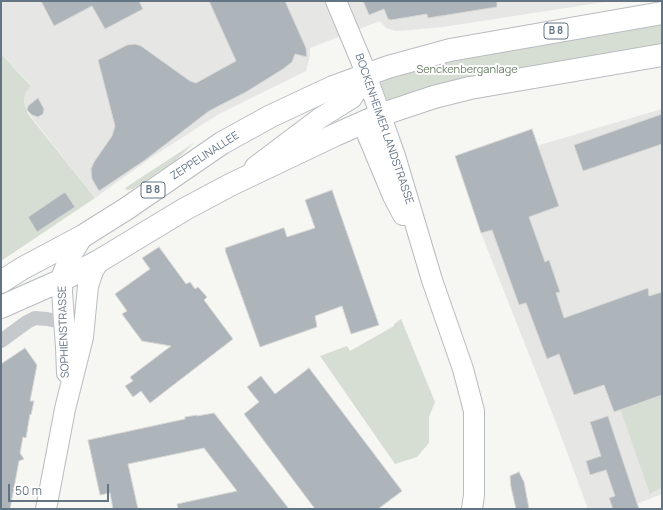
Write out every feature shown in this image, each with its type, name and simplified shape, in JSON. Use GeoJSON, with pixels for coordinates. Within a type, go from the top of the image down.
{"type":"FeatureCollection","features":[{"type":"Feature","properties":{"kind":"main road","name":"B 8"},"geometry":{"type":"LineString","coordinates":[[366,75],[450,50],[662,13]]}},
{"type":"Feature","properties":{"kind":"main road"},"geometry":{"type":"LineString","coordinates":[[1,307],[67,274],[99,261],[185,209],[232,184],[372,119],[434,97],[470,88],[662,55]]}},
{"type":"Feature","properties":{"kind":"main road","name":"ZEPPELINALLEE"},"geometry":{"type":"LineString","coordinates":[[1,282],[30,264],[83,236],[126,209],[222,143],[306,99],[366,75]]}},
{"type":"Feature","properties":{"kind":"street","name":"BOCKENHEIMER LANDSTRASSE"},"geometry":{"type":"LineString","coordinates":[[336,1],[356,46],[366,75],[372,119],[395,156],[426,260],[463,369],[474,411],[474,504]]}},
{"type":"Feature","properties":{"kind":"street"},"geometry":{"type":"LineString","coordinates":[[232,184],[320,118],[352,98],[366,75]]}},
{"type":"Feature","properties":{"kind":"street"},"geometry":{"type":"LineString","coordinates":[[30,264],[48,264],[67,274],[83,236]]}},
{"type":"Feature","properties":{"kind":"street","name":"SOPHIENSTRASSE"},"geometry":{"type":"LineString","coordinates":[[46,509],[65,409],[83,338],[87,292],[90,278],[99,261]]}},
{"type":"Feature","properties":{"kind":"street","name":"SOPHIENSTRASSE"},"geometry":{"type":"LineString","coordinates":[[65,409],[67,368],[65,323],[67,274],[82,283],[87,292]]}},
{"type":"Feature","properties":{"kind":"street"},"geometry":{"type":"LineString","coordinates":[[1,341],[35,318],[65,323]]}},
{"type":"Feature","properties":{"kind":"shaded area"},"geometry":{"type":"Polygon","coordinates":[[[1,1],[611,1],[443,27],[411,30],[395,31],[386,28],[380,21],[310,48],[310,56],[306,71],[219,114],[152,157],[95,198],[26,110],[24,99],[26,92],[31,85],[1,54],[1,1]]]}},
{"type":"Feature","properties":{"kind":"shaded area"},"geometry":{"type":"Polygon","coordinates":[[[662,109],[662,494],[624,509],[588,509],[558,428],[481,233],[455,156],[475,164],[662,109]]]}},
{"type":"Feature","properties":{"kind":"green space","name":"Senckenberganlage"},"geometry":{"type":"Polygon","coordinates":[[[662,23],[662,47],[390,103],[387,101],[381,84],[382,81],[392,77],[462,57],[662,23]]]}},
{"type":"Feature","properties":{"kind":"green space"},"geometry":{"type":"Polygon","coordinates":[[[1,54],[31,86],[26,92],[24,99],[28,114],[95,198],[1,261],[1,54]]]}},
{"type":"Feature","properties":{"kind":"green space"},"geometry":{"type":"Polygon","coordinates":[[[194,143],[176,160],[133,189],[127,190],[125,188],[194,143]]]}},
{"type":"Feature","properties":{"kind":"green space"},"geometry":{"type":"Polygon","coordinates":[[[401,319],[435,402],[429,417],[429,443],[417,457],[395,464],[320,356],[347,346],[350,351],[394,326],[394,324],[401,319]]]}},
{"type":"Feature","properties":{"kind":"green space"},"geometry":{"type":"Polygon","coordinates":[[[662,384],[662,487],[650,494],[617,400],[662,384]]]}},
{"type":"Feature","properties":{"kind":"building"},"geometry":{"type":"Polygon","coordinates":[[[41,1],[139,1],[143,9],[105,29],[92,6],[54,26],[41,1]]]}},
{"type":"Feature","properties":{"kind":"building"},"geometry":{"type":"Polygon","coordinates":[[[209,1],[285,1],[306,48],[307,57],[295,54],[292,62],[283,69],[246,92],[209,111],[145,160],[99,191],[92,179],[91,169],[94,162],[112,136],[115,126],[98,60],[127,45],[135,44],[141,46],[190,81],[196,83],[236,61],[209,1]]]}},
{"type":"Feature","properties":{"kind":"building"},"geometry":{"type":"Polygon","coordinates":[[[363,1],[497,1],[497,7],[428,18],[427,14],[391,20],[388,19],[384,9],[369,15],[363,1]]]}},
{"type":"Feature","properties":{"kind":"building"},"geometry":{"type":"Polygon","coordinates":[[[38,98],[44,109],[43,114],[38,117],[32,115],[27,110],[28,106],[38,98]]]}},
{"type":"Feature","properties":{"kind":"building"},"geometry":{"type":"Polygon","coordinates":[[[662,114],[662,144],[583,171],[574,145],[662,114]]]}},
{"type":"Feature","properties":{"kind":"building"},"geometry":{"type":"Polygon","coordinates":[[[532,129],[559,206],[529,217],[545,262],[549,260],[560,292],[556,293],[564,318],[648,288],[649,296],[662,292],[662,395],[614,412],[604,385],[574,395],[559,354],[547,359],[526,303],[519,305],[492,230],[481,233],[455,156],[532,129]]]}},
{"type":"Feature","properties":{"kind":"building"},"geometry":{"type":"Polygon","coordinates":[[[332,190],[379,325],[351,334],[342,306],[315,316],[317,327],[260,347],[225,248],[283,228],[287,237],[315,228],[305,200],[332,190]]]}},
{"type":"Feature","properties":{"kind":"building"},"geometry":{"type":"Polygon","coordinates":[[[65,192],[75,207],[37,232],[28,217],[65,192]]]}},
{"type":"Feature","properties":{"kind":"building"},"geometry":{"type":"Polygon","coordinates":[[[159,247],[186,284],[190,282],[195,289],[198,287],[207,297],[204,300],[233,339],[150,403],[141,391],[133,397],[125,386],[133,381],[130,377],[171,346],[142,341],[122,314],[127,311],[115,294],[150,269],[142,258],[159,247]]]}},
{"type":"Feature","properties":{"kind":"building"},"geometry":{"type":"Polygon","coordinates":[[[25,348],[37,365],[30,401],[34,401],[26,438],[23,437],[20,453],[24,459],[19,461],[10,509],[1,509],[1,364],[25,348]]]}},
{"type":"Feature","properties":{"kind":"building"},"geometry":{"type":"Polygon","coordinates":[[[309,368],[402,491],[378,509],[315,509],[244,414],[259,402],[247,387],[261,376],[275,394],[309,368]]]}},
{"type":"Feature","properties":{"kind":"building"},"geometry":{"type":"Polygon","coordinates":[[[214,413],[289,509],[178,509],[177,504],[237,491],[204,448],[128,464],[138,509],[113,509],[110,493],[100,495],[88,440],[185,419],[185,417],[214,413]]]}},
{"type":"Feature","properties":{"kind":"building"},"geometry":{"type":"Polygon","coordinates":[[[608,416],[639,509],[613,509],[609,498],[615,496],[606,470],[590,475],[586,461],[601,456],[590,422],[608,416]]]}},
{"type":"Feature","properties":{"kind":"building"},"geometry":{"type":"Polygon","coordinates":[[[519,472],[524,482],[529,509],[516,509],[510,476],[519,472]]]}}]}
